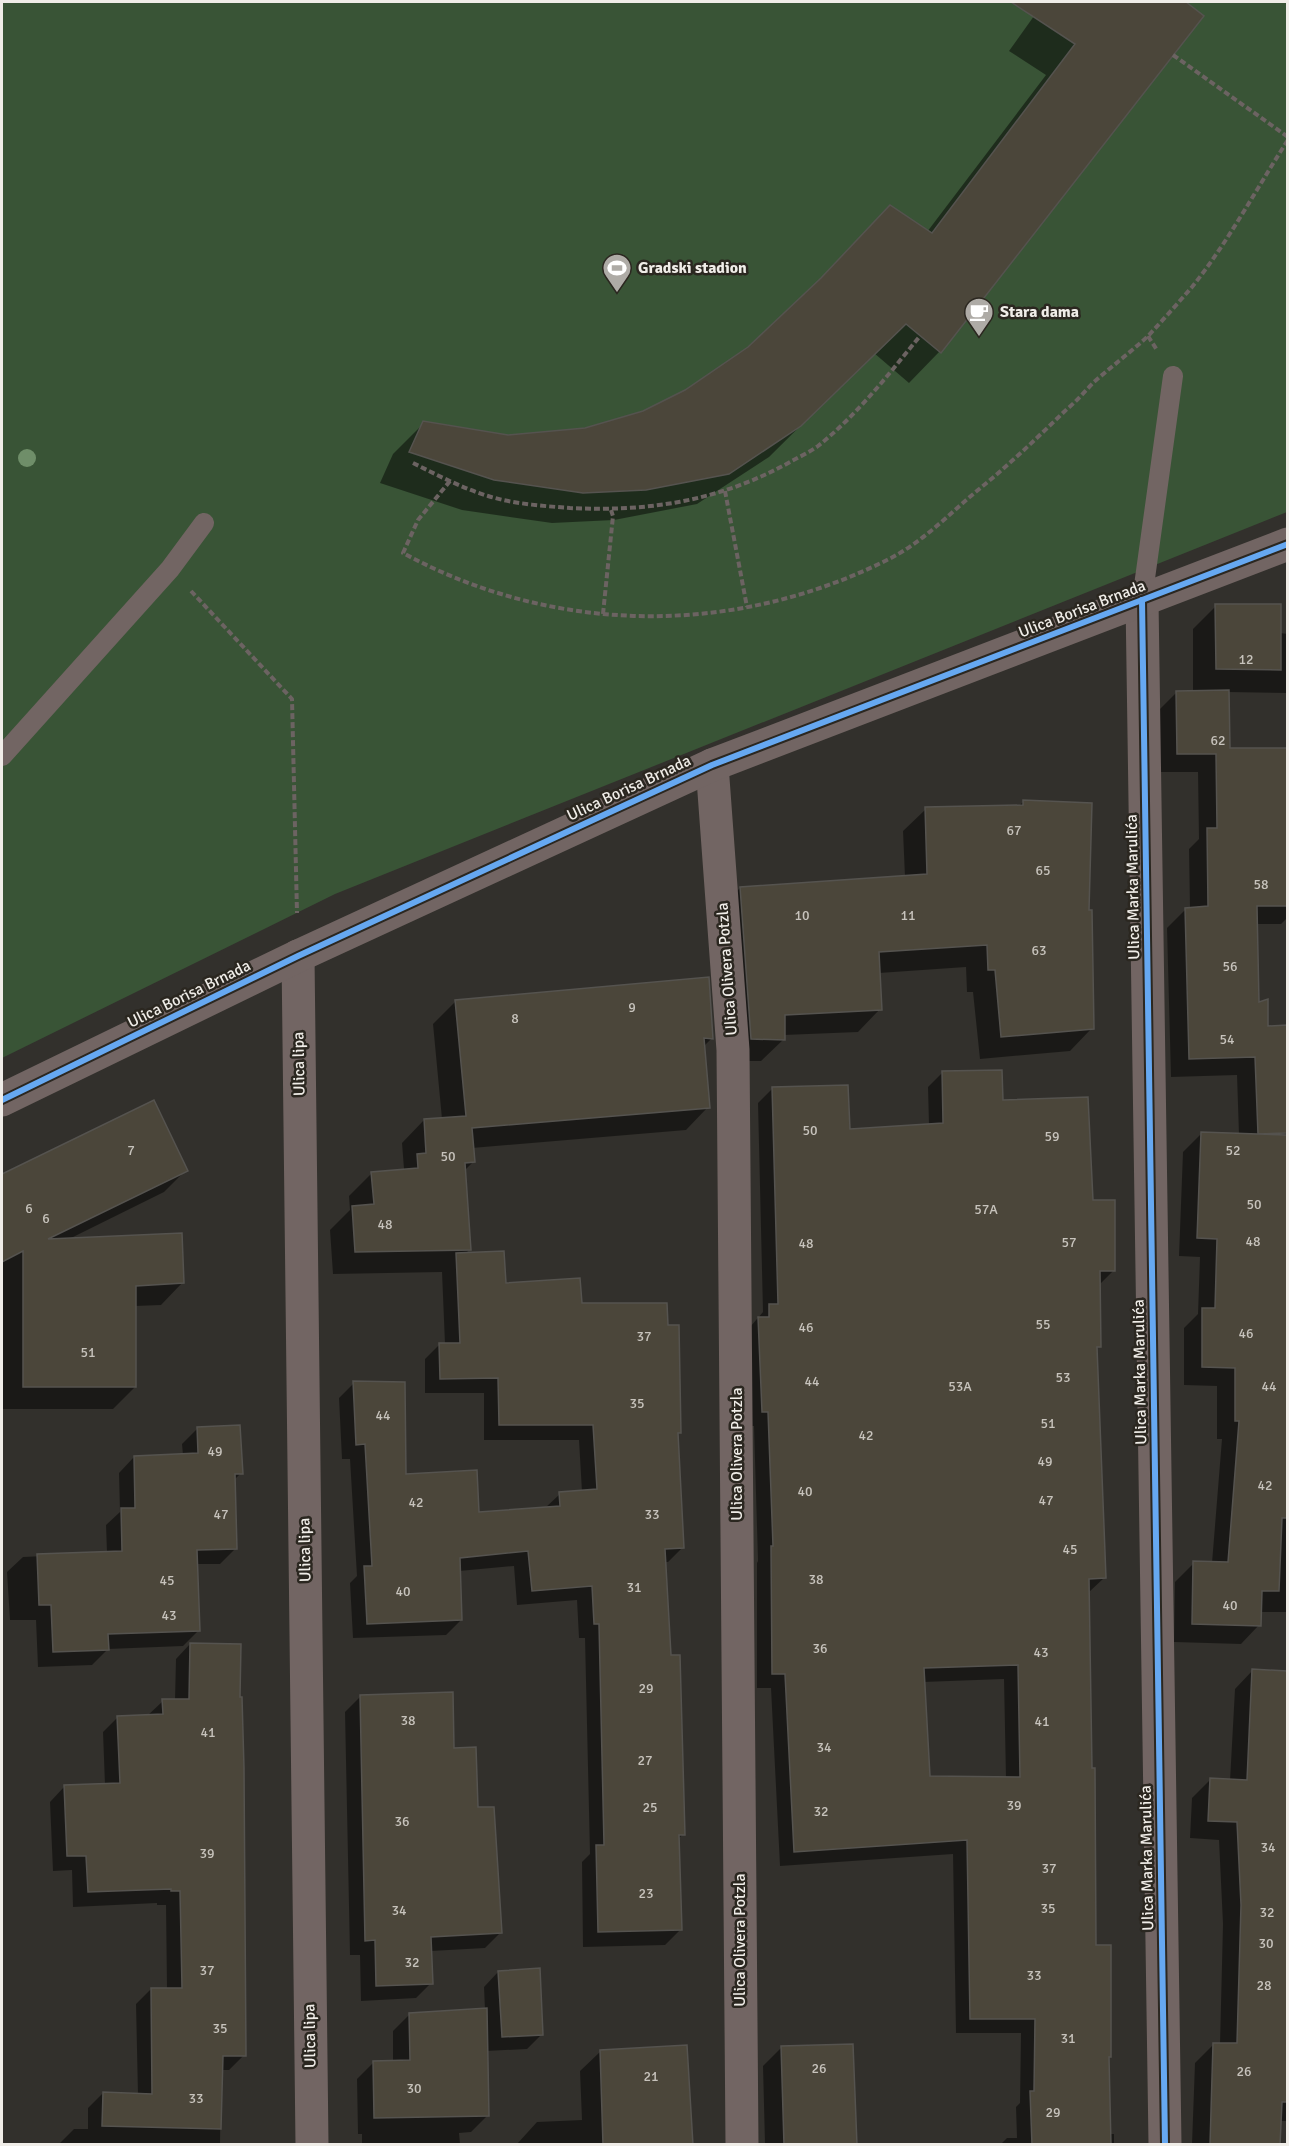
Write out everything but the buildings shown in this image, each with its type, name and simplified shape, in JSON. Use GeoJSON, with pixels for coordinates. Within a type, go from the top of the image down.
{"type":"FeatureCollection","features":[{"type":"Feature","properties":{"kind":"street","name":"Ulica Borisa Brnada"},"geometry":{"type":"LineString","coordinates":[[2,1100],[297,956],[712,765],[1287,544]]}},
{"type":"Feature","properties":{"kind":"street","name":"Ulica Marka Marulića"},"geometry":{"type":"LineString","coordinates":[[1142,600],[1165,2145]]}},
{"type":"Feature","properties":{"kind":"street","name":"Ulica Olivera Potzla"},"geometry":{"type":"LineString","coordinates":[[712,765],[733,1050],[742,2145]]}},
{"type":"Feature","properties":{"kind":"street","name":"Ulica lipa"},"geometry":{"type":"LineString","coordinates":[[297,956],[312,2145]]}},
{"type":"Feature","properties":{"kind":"lane"},"geometry":{"type":"LineString","coordinates":[[1142,600],[1173,376]]}},
{"type":"Feature","properties":{"kind":"lane"},"geometry":{"type":"LineString","coordinates":[[2,756],[170,569],[204,524]]}},
{"type":"Feature","properties":{"kind":"path"},"geometry":{"type":"LineString","coordinates":[[450,481],[418,520],[403,553],[445,574],[512,597],[554,608],[644,616],[747,608],[802,594],[890,559],[935,529],[1025,450],[1092,384],[1148,336],[1191,287],[1230,236],[1287,139],[1173,55]]}},
{"type":"Feature","properties":{"kind":"path"},"geometry":{"type":"LineString","coordinates":[[413,463],[489,496],[543,506],[611,510],[672,504],[725,491],[772,472],[816,447],[888,375],[920,336]]}},
{"type":"Feature","properties":{"kind":"path"},"geometry":{"type":"LineString","coordinates":[[725,491],[747,608]]}},
{"type":"Feature","properties":{"kind":"path"},"geometry":{"type":"LineString","coordinates":[[603,614],[613,516],[611,510]]}},
{"type":"Feature","properties":{"kind":"path"},"geometry":{"type":"LineString","coordinates":[[170,569],[292,699],[297,956]]}},
{"type":"Feature","properties":{"kind":"green space"},"geometry":{"type":"Polygon","coordinates":[[[2,2],[1287,2],[1287,512],[335,894],[2,1058],[2,2]]]}},
{"type":"Feature","properties":{"kind":"cycle path"},"geometry":{"type":"LineString","coordinates":[[2,1100],[298,956],[712,765],[1288,544]]}},
{"type":"Feature","properties":{"kind":"cycle path"},"geometry":{"type":"LineString","coordinates":[[1142,600],[1165,2144]]}},
{"type":"Feature","properties":{"kind":"place","name":"Gradski stadion"},"geometry":{"type":"Point","coordinates":[617,294]}},
{"type":"Feature","properties":{"kind":"place","name":"Stara dama"},"geometry":{"type":"Point","coordinates":[979,338]}}]}
